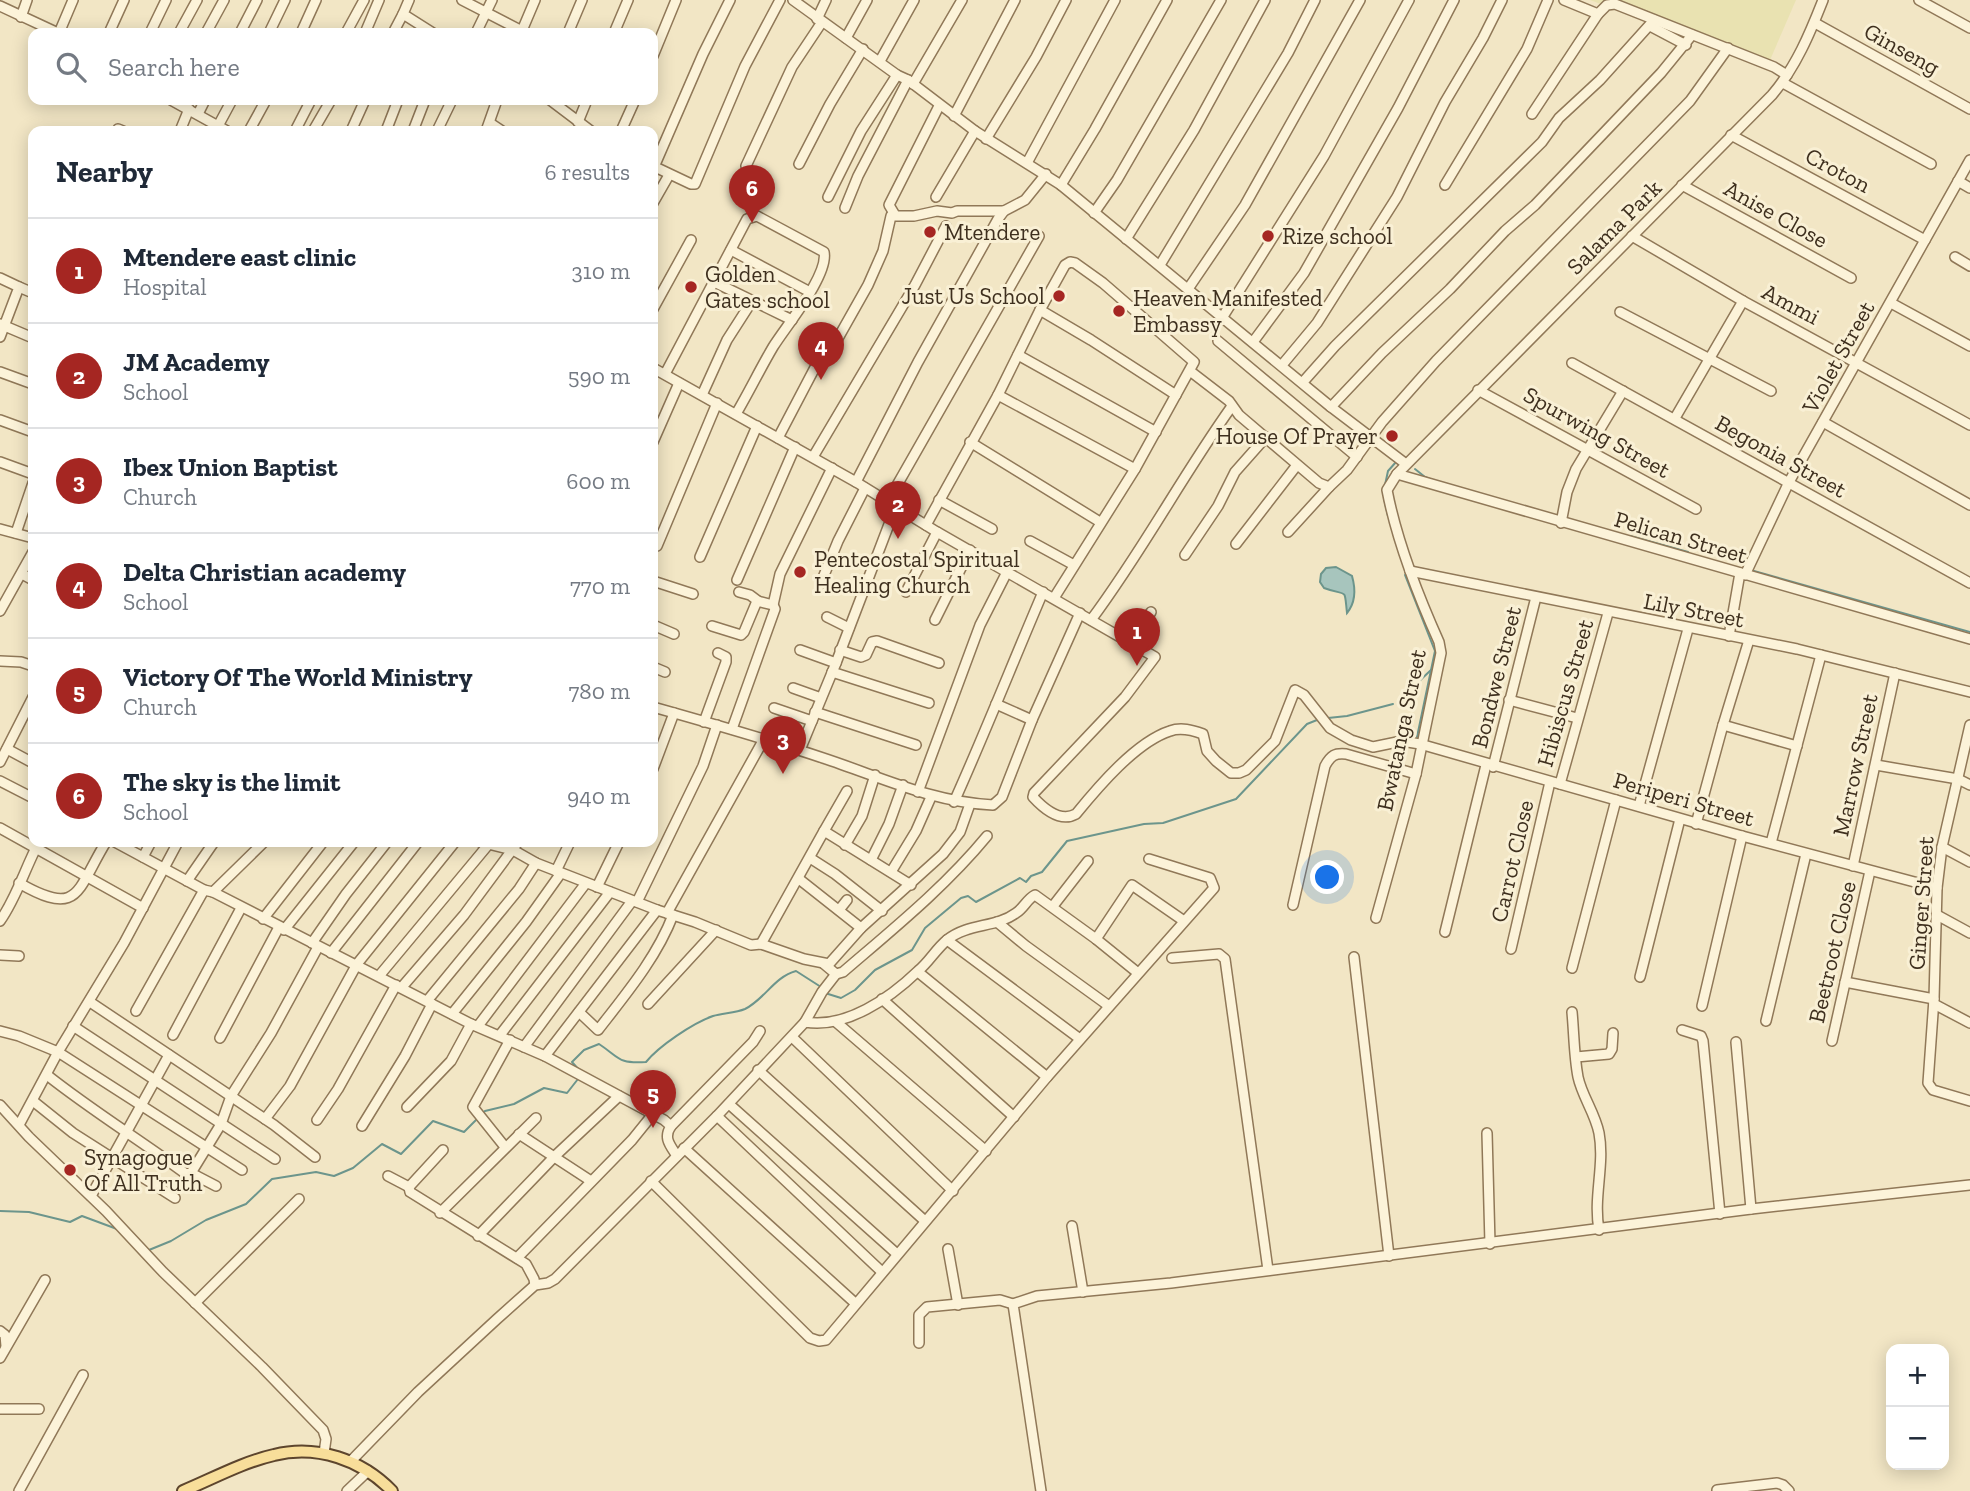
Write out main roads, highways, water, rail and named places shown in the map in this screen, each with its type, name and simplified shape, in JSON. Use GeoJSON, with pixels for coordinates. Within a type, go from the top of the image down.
{"type":"FeatureCollection","features":[{"type":"Feature","properties":{"kind":"main road"},"geometry":{"type":"LineString","coordinates":[[183,1491],[272,1455],[307,1452],[324,1453],[351,1461],[392,1491]]}},
{"type":"Feature","properties":{"kind":"water"},"geometry":{"type":"Polygon","coordinates":[[[1336,567],[1352,576],[1354,600],[1347,613],[1345,596],[1324,588],[1320,582],[1321,574],[1326,568],[1336,567]]]}},
{"type":"Feature","properties":{"kind":"waterway"},"geometry":{"type":"LineString","coordinates":[[1385,485],[1388,471],[1396,462]]}},
{"type":"Feature","properties":{"kind":"waterway"},"geometry":{"type":"LineString","coordinates":[[1415,469],[1435,481]]}},
{"type":"Feature","properties":{"kind":"waterway"},"geometry":{"type":"LineString","coordinates":[[1384,498],[1388,516]]}},
{"type":"Feature","properties":{"kind":"waterway"},"geometry":{"type":"LineString","coordinates":[[1630,536],[1688,552]]}},
{"type":"Feature","properties":{"kind":"waterway"},"geometry":{"type":"LineString","coordinates":[[1754,571],[1970,632]]}},
{"type":"Feature","properties":{"kind":"waterway"},"geometry":{"type":"LineString","coordinates":[[1405,575],[1435,651],[1417,737]]}},
{"type":"Feature","properties":{"kind":"waterway"},"geometry":{"type":"LineString","coordinates":[[1399,700],[1431,670]]}},
{"type":"Feature","properties":{"kind":"waterway"},"geometry":{"type":"LineString","coordinates":[[1328,718],[1393,704]]}},
{"type":"Feature","properties":{"kind":"waterway"},"geometry":{"type":"LineString","coordinates":[[825,993],[841,998],[855,990],[875,970],[912,950],[925,928],[961,898],[968,896],[976,902],[1020,878],[1026,882],[1031,876],[1042,872],[1067,841],[1144,824],[1163,823],[1236,799],[1307,724],[1317,720]]}},
{"type":"Feature","properties":{"kind":"waterway"},"geometry":{"type":"LineString","coordinates":[[580,1071],[572,1062],[584,1050],[599,1044],[624,1061],[646,1062],[686,1029],[713,1016],[745,1009],[782,978],[796,971],[821,987]]}},
{"type":"Feature","properties":{"kind":"waterway"},"geometry":{"type":"LineString","coordinates":[[482,1114],[514,1104],[544,1088],[567,1093],[578,1079]]}},
{"type":"Feature","properties":{"kind":"waterway"},"geometry":{"type":"LineString","coordinates":[[149,1250],[171,1241],[206,1220],[246,1204],[272,1179],[316,1172],[334,1176],[353,1168],[382,1144],[401,1154],[433,1121],[464,1132],[478,1118]]}},
{"type":"Feature","properties":{"kind":"waterway"},"geometry":{"type":"LineString","coordinates":[[0,1211],[29,1212],[70,1222],[82,1216],[117,1229]]}},
{"type":"Feature","properties":{"kind":"place","name":"The sky is the limit"},"geometry":{"type":"Point","coordinates":[752,223]}},
{"type":"Feature","properties":{"kind":"place","name":"Mtendere"},"geometry":{"type":"Point","coordinates":[930,232]}},
{"type":"Feature","properties":{"kind":"place","name":"Rize school"},"geometry":{"type":"Point","coordinates":[1268,236]}},
{"type":"Feature","properties":{"kind":"place","name":"Golden Gates school"},"geometry":{"type":"Point","coordinates":[691,287]}},
{"type":"Feature","properties":{"kind":"place","name":"Just Us School"},"geometry":{"type":"Point","coordinates":[1059,296]}},
{"type":"Feature","properties":{"kind":"place","name":"Heaven Manifested Embassy"},"geometry":{"type":"Point","coordinates":[1119,311]}},
{"type":"Feature","properties":{"kind":"place","name":"Delta Christian academy"},"geometry":{"type":"Point","coordinates":[821,380]}},
{"type":"Feature","properties":{"kind":"place","name":"House Of Prayer"},"geometry":{"type":"Point","coordinates":[1392,436]}},
{"type":"Feature","properties":{"kind":"place","name":"JM Academy"},"geometry":{"type":"Point","coordinates":[898,539]}},
{"type":"Feature","properties":{"kind":"place","name":"Pentecostal Spiritual Healing Church"},"geometry":{"type":"Point","coordinates":[800,572]}},
{"type":"Feature","properties":{"kind":"place","name":"Mtendere east clinic"},"geometry":{"type":"Point","coordinates":[1137,666]}},
{"type":"Feature","properties":{"kind":"place","name":"Ibex Union Baptist"},"geometry":{"type":"Point","coordinates":[783,774]}},
{"type":"Feature","properties":{"kind":"place","name":"Victory Of The World Ministry"},"geometry":{"type":"Point","coordinates":[653,1128]}},
{"type":"Feature","properties":{"kind":"place","name":"Synagogue Of All Truth"},"geometry":{"type":"Point","coordinates":[70,1170]}}]}
